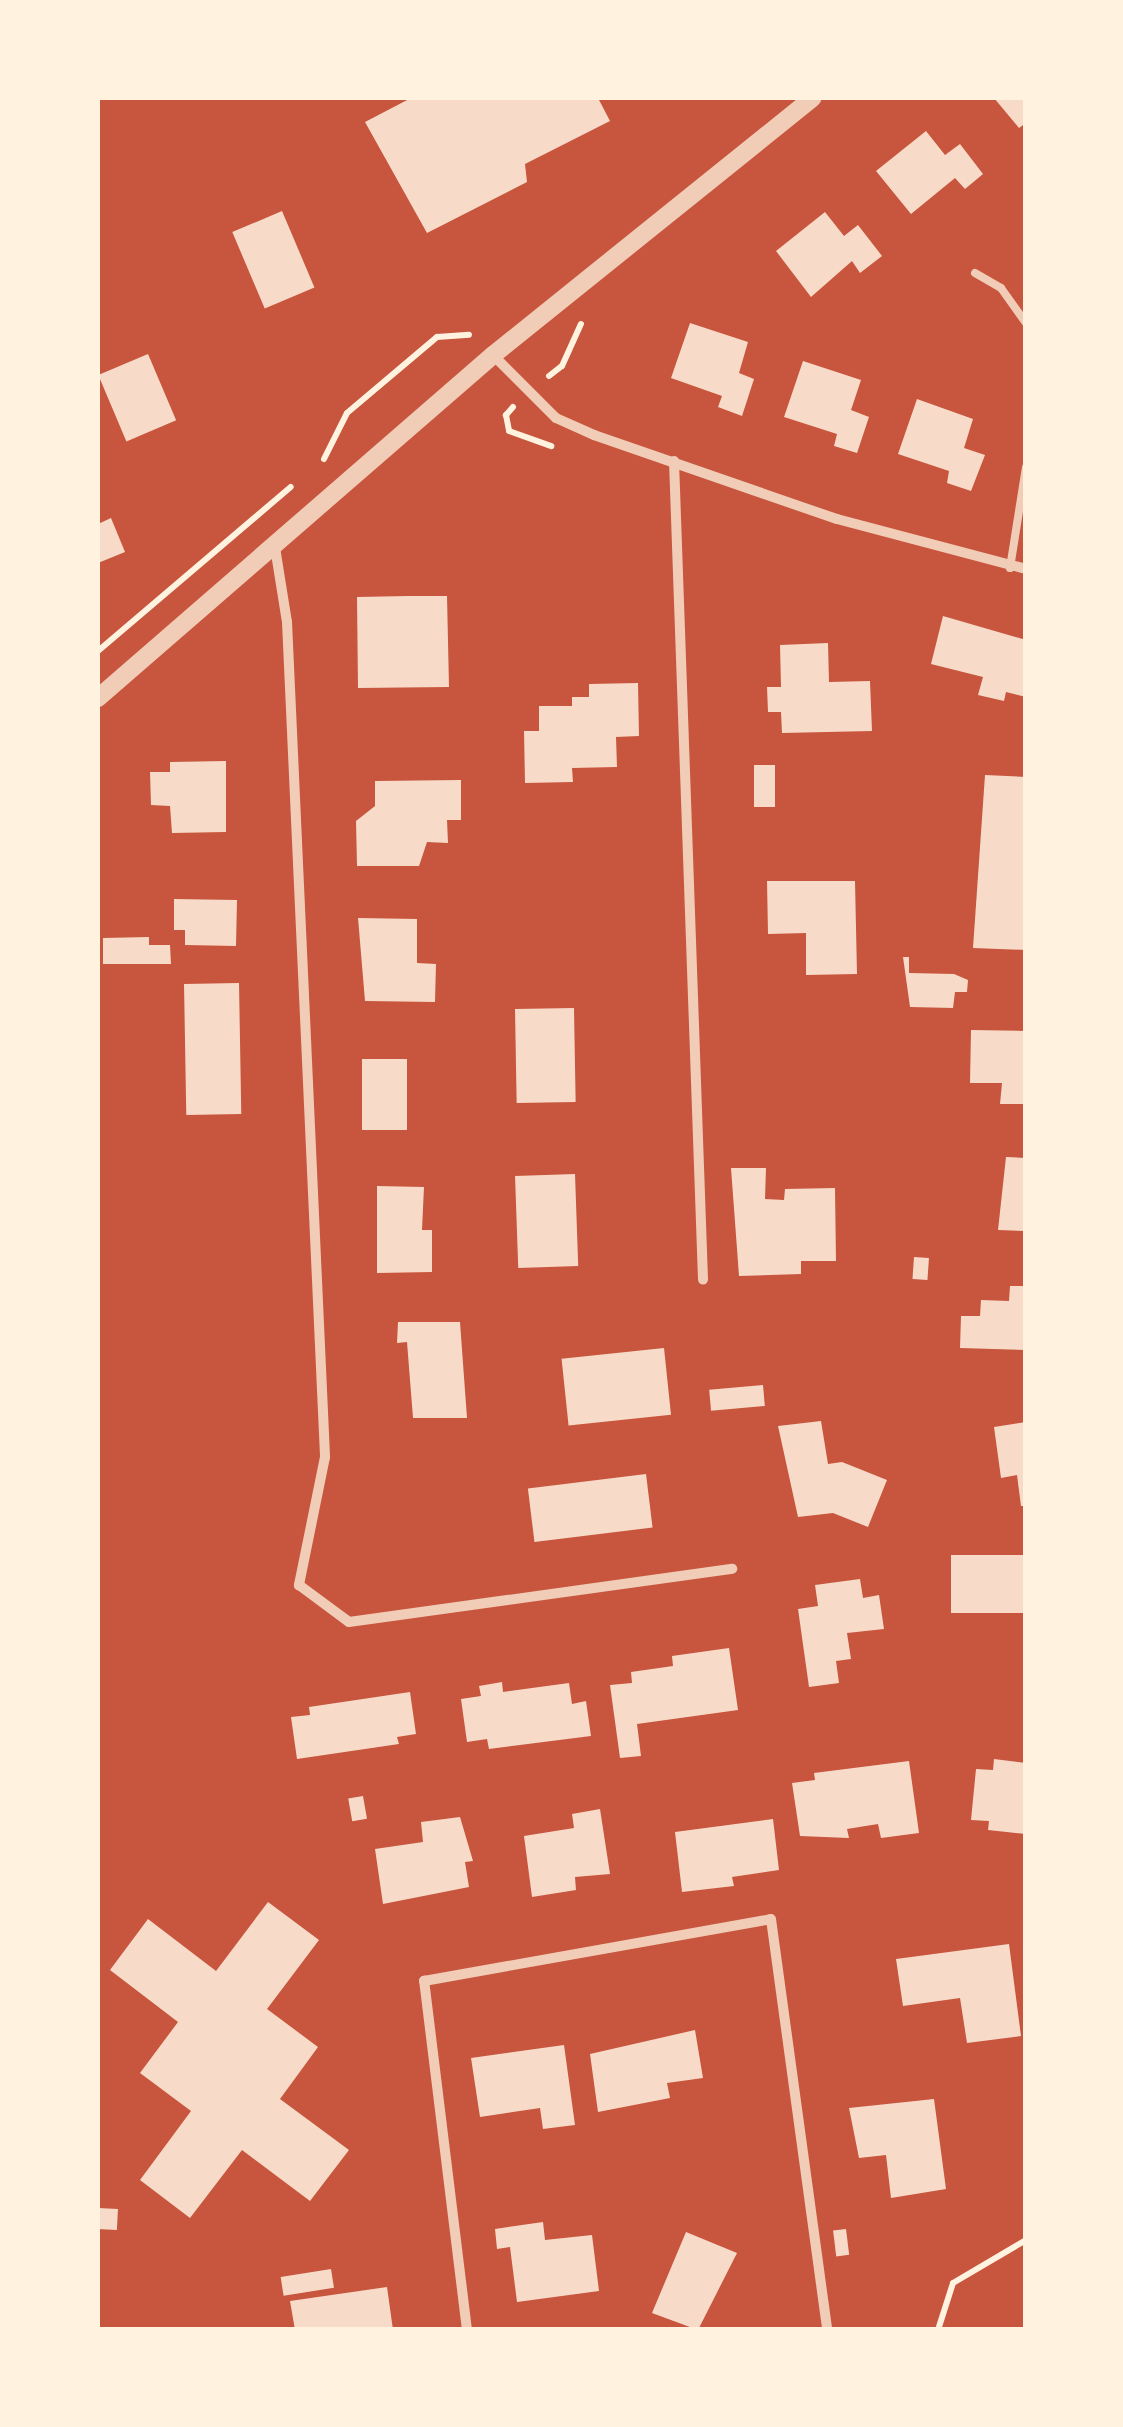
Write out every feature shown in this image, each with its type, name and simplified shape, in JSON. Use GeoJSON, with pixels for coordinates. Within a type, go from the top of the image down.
{"type":"FeatureCollection","features":[{"type":"Feature","properties":{"kind":"street"},"geometry":{"type":"LineString","coordinates":[[98,698],[274,540],[492,355],[813,98]]}},
{"type":"Feature","properties":{"kind":"street"},"geometry":{"type":"LineString","coordinates":[[492,355],[556,418],[837,519],[1010,568],[1026,569]]}},
{"type":"Feature","properties":{"kind":"street"},"geometry":{"type":"LineString","coordinates":[[674,461],[704,1279]]}},
{"type":"Feature","properties":{"kind":"street"},"geometry":{"type":"LineString","coordinates":[[274,540],[287,622],[325,1458],[298,1586],[349,1622],[732,1569]]}},
{"type":"Feature","properties":{"kind":"street"},"geometry":{"type":"LineString","coordinates":[[467,2330],[424,1981],[770,1919],[828,2330]]}},
{"type":"Feature","properties":{"kind":"lane"},"geometry":{"type":"LineString","coordinates":[[975,273],[1001,288],[1026,323]]}},
{"type":"Feature","properties":{"kind":"lane"},"geometry":{"type":"LineString","coordinates":[[1010,568],[1026,467]]}},
{"type":"Feature","properties":{"kind":"path"},"geometry":{"type":"LineString","coordinates":[[310,471],[324,459],[347,413],[437,338],[470,336]]}},
{"type":"Feature","properties":{"kind":"path"},"geometry":{"type":"LineString","coordinates":[[98,651],[296,483]]}},
{"type":"Feature","properties":{"kind":"path"},"geometry":{"type":"LineString","coordinates":[[938,2330],[953,2283],[1026,2240]]}},
{"type":"Feature","properties":{"kind":"building"},"geometry":{"type":"Polygon","coordinates":[[[411,98],[598,98],[610,121],[525,164],[527,182],[427,233],[365,122],[411,98]]]}},
{"type":"Feature","properties":{"kind":"building"},"geometry":{"type":"Polygon","coordinates":[[[994,98],[1026,98],[1026,123],[1019,128],[994,98]]]}},
{"type":"Feature","properties":{"kind":"building"},"geometry":{"type":"Polygon","coordinates":[[[926,131],[945,155],[960,144],[983,174],[965,189],[955,178],[911,214],[876,171],[926,131]]]}},
{"type":"Feature","properties":{"kind":"building"},"geometry":{"type":"Polygon","coordinates":[[[282,211],[314,287],[265,309],[232,232],[282,211]]]}},
{"type":"Feature","properties":{"kind":"building"},"geometry":{"type":"Polygon","coordinates":[[[825,212],[844,236],[858,225],[882,256],[860,273],[852,261],[811,297],[776,251],[825,212]]]}},
{"type":"Feature","properties":{"kind":"building"},"geometry":{"type":"Polygon","coordinates":[[[690,323],[748,342],[739,373],[754,379],[742,416],[718,407],[722,396],[671,378],[690,323]]]}},
{"type":"Feature","properties":{"kind":"building"},"geometry":{"type":"Polygon","coordinates":[[[148,354],[176,420],[126,441],[98,375],[148,354]]]}},
{"type":"Feature","properties":{"kind":"building"},"geometry":{"type":"Polygon","coordinates":[[[803,361],[861,380],[851,410],[869,417],[857,453],[834,446],[837,434],[784,417],[803,361]]]}},
{"type":"Feature","properties":{"kind":"building"},"geometry":{"type":"Polygon","coordinates":[[[917,399],[973,419],[964,448],[985,455],[971,491],[947,483],[949,471],[898,454],[917,399]]]}},
{"type":"Feature","properties":{"kind":"building"},"geometry":{"type":"Polygon","coordinates":[[[111,518],[125,552],[98,563],[98,524],[111,518]]]}},
{"type":"Feature","properties":{"kind":"building"},"geometry":{"type":"Polygon","coordinates":[[[447,596],[449,687],[358,688],[357,597],[447,596]]]}},
{"type":"Feature","properties":{"kind":"building"},"geometry":{"type":"Polygon","coordinates":[[[943,616],[1026,640],[1026,697],[1006,692],[1004,701],[978,695],[983,677],[931,664],[943,616]]]}},
{"type":"Feature","properties":{"kind":"building"},"geometry":{"type":"Polygon","coordinates":[[[828,643],[829,682],[870,681],[872,731],[782,733],[781,712],[768,712],[767,687],[781,687],[780,645],[828,643]]]}},
{"type":"Feature","properties":{"kind":"building"},"geometry":{"type":"Polygon","coordinates":[[[638,683],[639,736],[616,737],[617,767],[572,768],[573,782],[525,783],[524,731],[539,731],[539,706],[572,706],[572,697],[589,697],[589,684],[638,683]]]}},
{"type":"Feature","properties":{"kind":"building"},"geometry":{"type":"Polygon","coordinates":[[[226,761],[226,832],[172,833],[170,806],[151,805],[150,772],[170,772],[170,762],[226,761]]]}},
{"type":"Feature","properties":{"kind":"building"},"geometry":{"type":"Polygon","coordinates":[[[754,765],[775,765],[775,807],[754,807],[754,765]]]}},
{"type":"Feature","properties":{"kind":"building"},"geometry":{"type":"Polygon","coordinates":[[[985,775],[1026,777],[1026,950],[973,948],[985,775]]]}},
{"type":"Feature","properties":{"kind":"building"},"geometry":{"type":"Polygon","coordinates":[[[461,780],[461,820],[447,820],[448,843],[427,842],[419,866],[357,866],[356,821],[375,806],[375,781],[461,780]]]}},
{"type":"Feature","properties":{"kind":"building"},"geometry":{"type":"Polygon","coordinates":[[[767,881],[855,881],[857,974],[806,975],[806,933],[768,934],[767,881]]]}},
{"type":"Feature","properties":{"kind":"building"},"geometry":{"type":"Polygon","coordinates":[[[174,899],[237,900],[236,946],[185,945],[185,930],[174,930],[174,899]]]}},
{"type":"Feature","properties":{"kind":"building"},"geometry":{"type":"Polygon","coordinates":[[[358,918],[417,919],[417,963],[436,964],[435,1002],[365,1001],[358,918]]]}},
{"type":"Feature","properties":{"kind":"building"},"geometry":{"type":"Polygon","coordinates":[[[149,937],[149,945],[170,945],[171,964],[103,964],[103,938],[149,937]]]}},
{"type":"Feature","properties":{"kind":"building"},"geometry":{"type":"Polygon","coordinates":[[[903,957],[909,957],[909,973],[954,974],[968,980],[967,992],[955,992],[953,1008],[910,1007],[903,957]]]}},
{"type":"Feature","properties":{"kind":"building"},"geometry":{"type":"Polygon","coordinates":[[[239,983],[241,1114],[186,1115],[184,984],[239,983]]]}},
{"type":"Feature","properties":{"kind":"building"},"geometry":{"type":"Polygon","coordinates":[[[574,1008],[576,1102],[517,1103],[515,1009],[574,1008]]]}},
{"type":"Feature","properties":{"kind":"building"},"geometry":{"type":"Polygon","coordinates":[[[971,1030],[1026,1031],[1026,1104],[1000,1104],[1002,1083],[970,1083],[971,1030]]]}},
{"type":"Feature","properties":{"kind":"building"},"geometry":{"type":"Polygon","coordinates":[[[362,1059],[407,1059],[407,1130],[362,1130],[362,1059]]]}},
{"type":"Feature","properties":{"kind":"building"},"geometry":{"type":"Polygon","coordinates":[[[1006,1157],[1026,1158],[1026,1231],[998,1230],[1006,1157]]]}},
{"type":"Feature","properties":{"kind":"building"},"geometry":{"type":"Polygon","coordinates":[[[731,1168],[766,1168],[765,1199],[784,1200],[785,1189],[835,1188],[836,1261],[801,1261],[801,1274],[739,1276],[731,1168]]]}},
{"type":"Feature","properties":{"kind":"building"},"geometry":{"type":"Polygon","coordinates":[[[575,1174],[578,1266],[518,1268],[515,1176],[575,1174]]]}},
{"type":"Feature","properties":{"kind":"building"},"geometry":{"type":"Polygon","coordinates":[[[377,1186],[424,1187],[422,1230],[432,1230],[432,1272],[377,1273],[377,1186]]]}},
{"type":"Feature","properties":{"kind":"building"},"geometry":{"type":"Polygon","coordinates":[[[914,1257],[929,1258],[927,1280],[912,1279],[914,1257]]]}},
{"type":"Feature","properties":{"kind":"building"},"geometry":{"type":"Polygon","coordinates":[[[1010,1286],[1026,1286],[1026,1350],[960,1348],[961,1316],[980,1316],[981,1300],[1009,1301],[1010,1286]]]}},
{"type":"Feature","properties":{"kind":"building"},"geometry":{"type":"Polygon","coordinates":[[[398,1322],[460,1322],[467,1418],[413,1418],[407,1342],[397,1343],[398,1322]]]}},
{"type":"Feature","properties":{"kind":"building"},"geometry":{"type":"Polygon","coordinates":[[[664,1348],[671,1415],[569,1425],[562,1359],[664,1348]]]}},
{"type":"Feature","properties":{"kind":"building"},"geometry":{"type":"Polygon","coordinates":[[[763,1385],[765,1406],[711,1411],[709,1390],[763,1385]]]}},
{"type":"Feature","properties":{"kind":"building"},"geometry":{"type":"Polygon","coordinates":[[[821,1421],[828,1464],[842,1462],[887,1480],[868,1527],[833,1513],[798,1517],[778,1426],[821,1421]]]}},
{"type":"Feature","properties":{"kind":"building"},"geometry":{"type":"Polygon","coordinates":[[[1026,1422],[1026,1506],[1021,1506],[1017,1475],[1001,1478],[994,1427],[1026,1422]]]}},
{"type":"Feature","properties":{"kind":"building"},"geometry":{"type":"Polygon","coordinates":[[[646,1474],[653,1528],[534,1542],[528,1489],[646,1474]]]}},
{"type":"Feature","properties":{"kind":"building"},"geometry":{"type":"Polygon","coordinates":[[[951,1555],[1026,1555],[1026,1613],[951,1613],[951,1555]]]}},
{"type":"Feature","properties":{"kind":"building"},"geometry":{"type":"Polygon","coordinates":[[[860,1579],[863,1598],[879,1595],[884,1629],[847,1633],[851,1659],[836,1661],[839,1683],[809,1687],[798,1609],[818,1606],[815,1585],[860,1579]]]}},
{"type":"Feature","properties":{"kind":"building"},"geometry":{"type":"Polygon","coordinates":[[[729,1648],[738,1710],[637,1724],[641,1756],[620,1758],[610,1685],[632,1683],[631,1672],[673,1666],[672,1656],[729,1648]]]}},
{"type":"Feature","properties":{"kind":"building"},"geometry":{"type":"Polygon","coordinates":[[[502,1682],[503,1692],[569,1683],[572,1704],[586,1701],[591,1736],[489,1749],[487,1739],[467,1742],[461,1699],[481,1696],[479,1686],[502,1682]]]}},
{"type":"Feature","properties":{"kind":"building"},"geometry":{"type":"Polygon","coordinates":[[[410,1692],[416,1734],[397,1737],[399,1744],[297,1759],[291,1717],[310,1715],[309,1707],[410,1692]]]}},
{"type":"Feature","properties":{"kind":"building"},"geometry":{"type":"Polygon","coordinates":[[[994,1759],[1026,1763],[1026,1834],[988,1830],[989,1821],[971,1820],[976,1769],[993,1770],[994,1759]]]}},
{"type":"Feature","properties":{"kind":"building"},"geometry":{"type":"Polygon","coordinates":[[[909,1761],[919,1833],[881,1838],[878,1824],[847,1829],[849,1838],[800,1836],[792,1783],[815,1780],[814,1773],[909,1761]]]}},
{"type":"Feature","properties":{"kind":"building"},"geometry":{"type":"Polygon","coordinates":[[[363,1796],[367,1819],[352,1821],[348,1799],[363,1796]]]}},
{"type":"Feature","properties":{"kind":"building"},"geometry":{"type":"Polygon","coordinates":[[[600,1809],[610,1874],[575,1877],[576,1890],[532,1897],[524,1836],[574,1828],[572,1814],[600,1809]]]}},
{"type":"Feature","properties":{"kind":"building"},"geometry":{"type":"Polygon","coordinates":[[[460,1817],[473,1861],[465,1862],[469,1887],[383,1904],[375,1849],[423,1842],[421,1822],[460,1817]]]}},
{"type":"Feature","properties":{"kind":"building"},"geometry":{"type":"Polygon","coordinates":[[[773,1819],[779,1870],[732,1877],[734,1886],[682,1892],[675,1832],[773,1819]]]}},
{"type":"Feature","properties":{"kind":"building"},"geometry":{"type":"Polygon","coordinates":[[[268,1902],[319,1940],[267,2009],[318,2047],[280,2099],[349,2150],[310,2201],[242,2150],[190,2218],[140,2180],[191,2111],[140,2073],[178,2022],[110,1970],[148,1919],[216,1971],[268,1902]]]}},
{"type":"Feature","properties":{"kind":"building"},"geometry":{"type":"Polygon","coordinates":[[[1009,1944],[1021,2036],[967,2043],[960,1998],[903,2006],[896,1959],[1009,1944]]]}},
{"type":"Feature","properties":{"kind":"building"},"geometry":{"type":"Polygon","coordinates":[[[695,2030],[703,2078],[667,2083],[670,2098],[598,2112],[590,2054],[695,2030]]]}},
{"type":"Feature","properties":{"kind":"building"},"geometry":{"type":"Polygon","coordinates":[[[564,2045],[575,2125],[543,2129],[540,2108],[480,2117],[471,2058],[564,2045]]]}},
{"type":"Feature","properties":{"kind":"building"},"geometry":{"type":"Polygon","coordinates":[[[934,2099],[946,2189],[891,2198],[886,2155],[859,2158],[849,2108],[934,2099]]]}},
{"type":"Feature","properties":{"kind":"building"},"geometry":{"type":"Polygon","coordinates":[[[98,2208],[118,2209],[117,2230],[98,2229],[98,2208]]]}},
{"type":"Feature","properties":{"kind":"building"},"geometry":{"type":"Polygon","coordinates":[[[543,2222],[545,2240],[592,2235],[599,2291],[517,2302],[510,2247],[497,2249],[495,2229],[543,2222]]]}},
{"type":"Feature","properties":{"kind":"building"},"geometry":{"type":"Polygon","coordinates":[[[846,2229],[849,2255],[836,2256],[833,2231],[846,2229]]]}},
{"type":"Feature","properties":{"kind":"building"},"geometry":{"type":"Polygon","coordinates":[[[686,2232],[737,2253],[698,2330],[652,2313],[686,2232]]]}},
{"type":"Feature","properties":{"kind":"building"},"geometry":{"type":"Polygon","coordinates":[[[331,2269],[334,2288],[284,2296],[281,2277],[331,2269]]]}},
{"type":"Feature","properties":{"kind":"building"},"geometry":{"type":"Polygon","coordinates":[[[387,2287],[393,2330],[295,2330],[290,2301],[387,2287]]]}}]}
